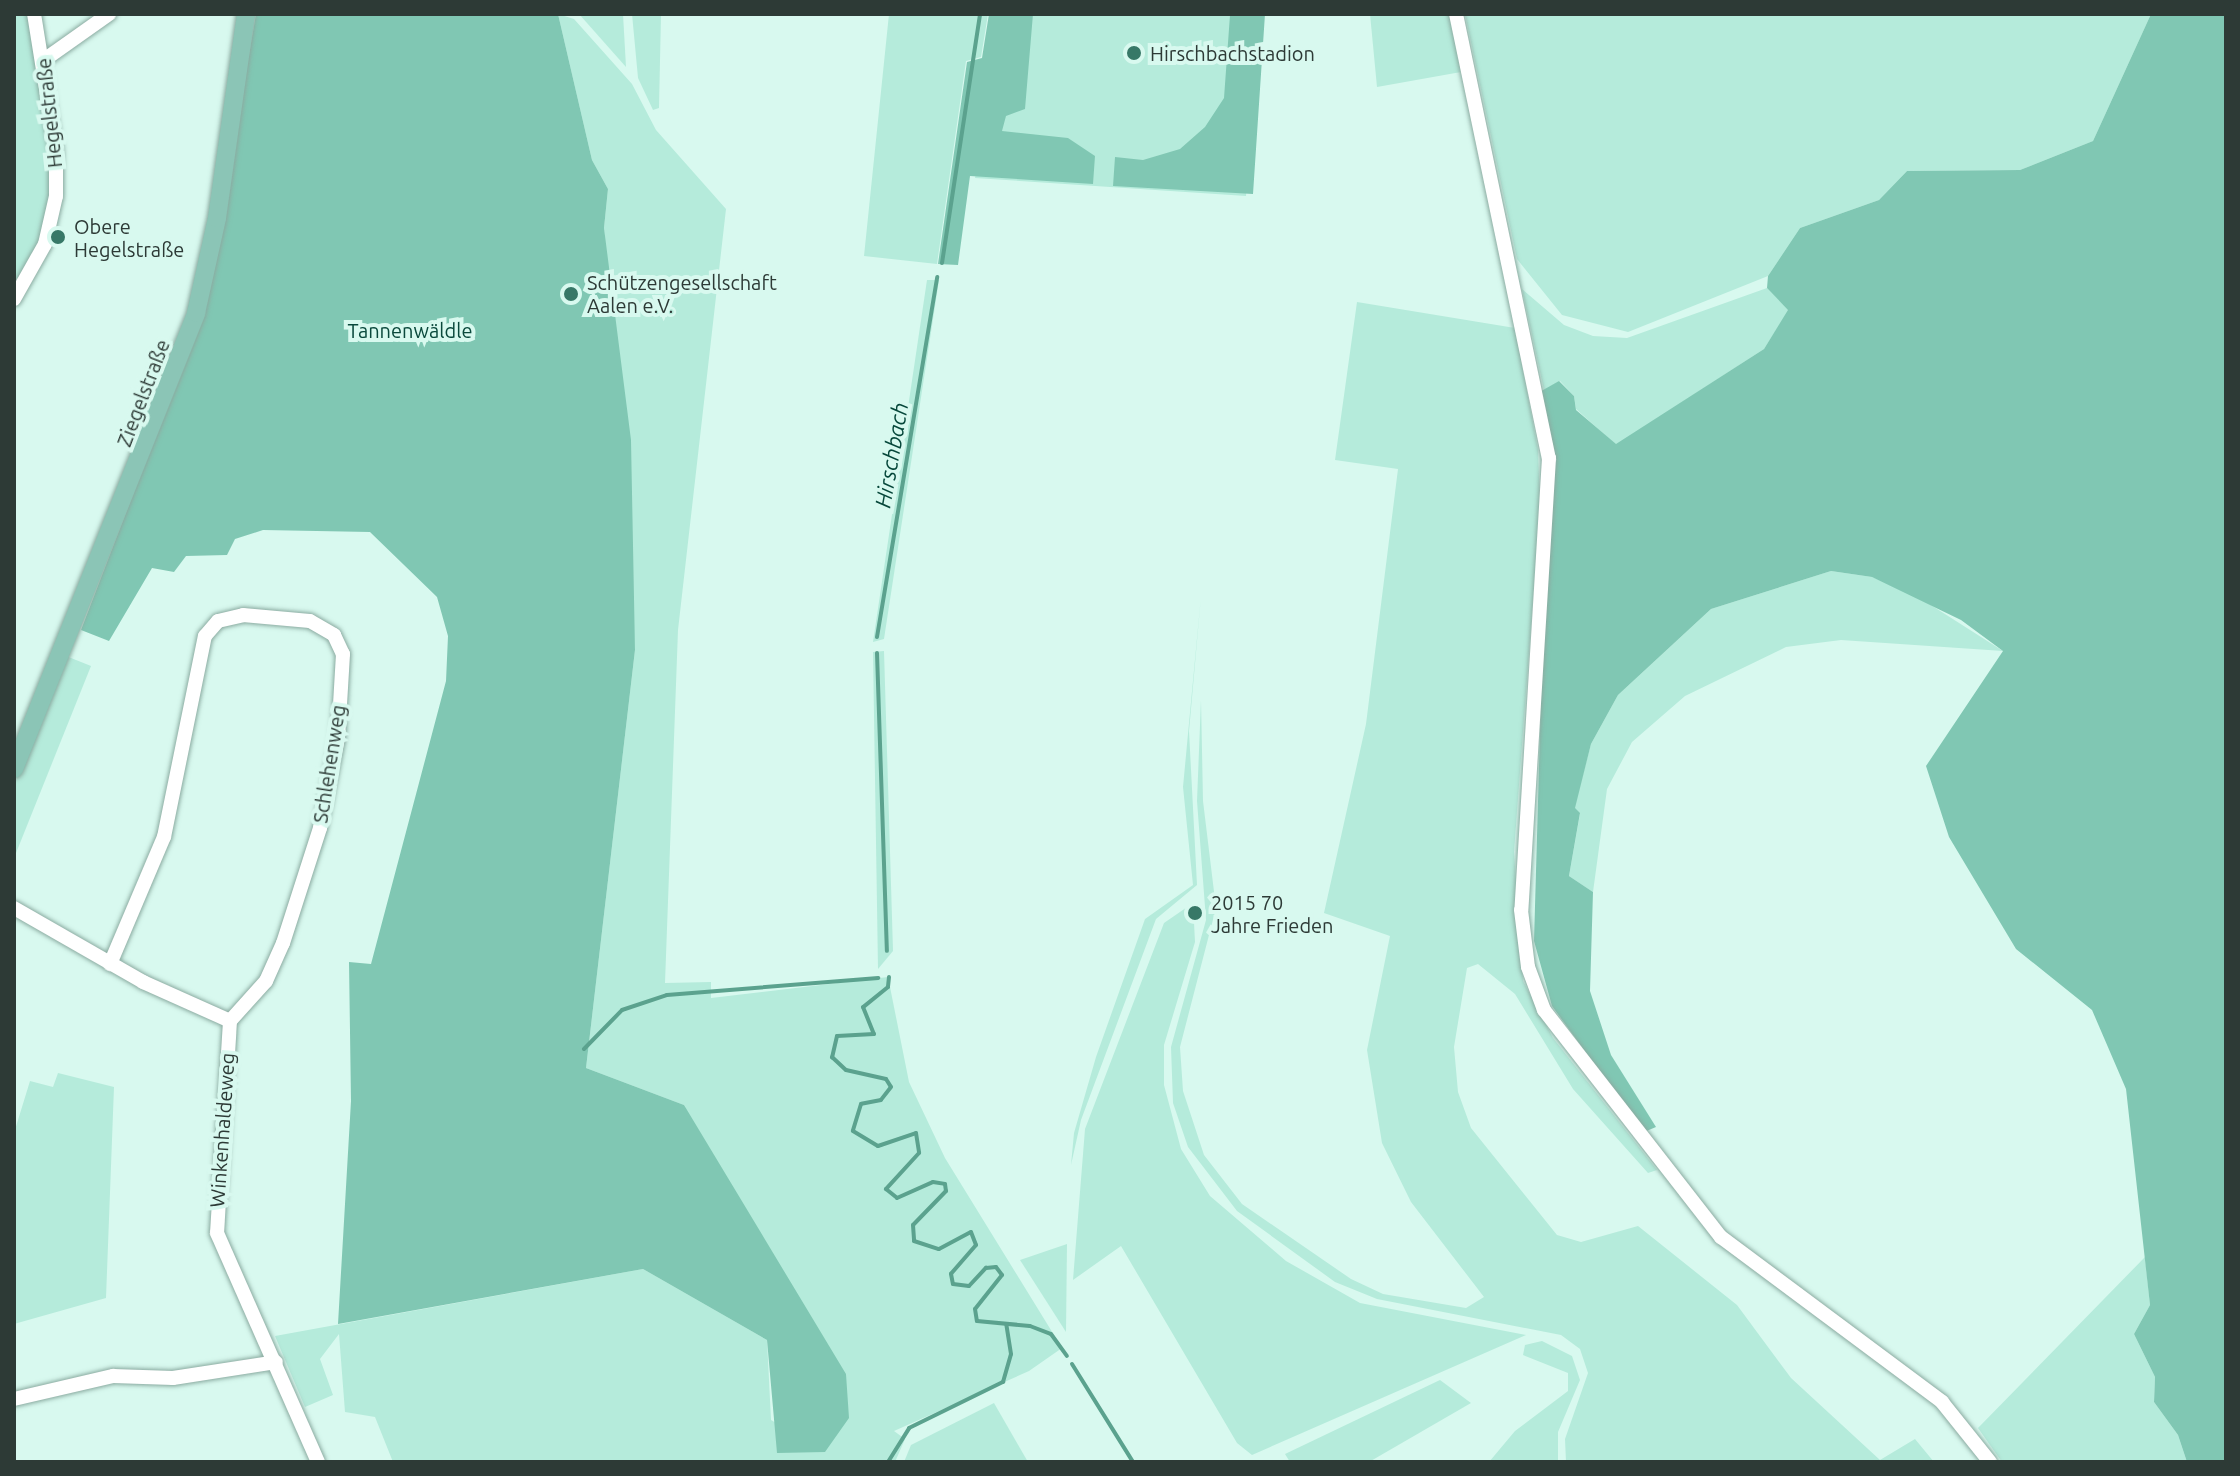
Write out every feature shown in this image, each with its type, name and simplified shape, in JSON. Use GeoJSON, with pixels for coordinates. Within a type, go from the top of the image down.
{"type":"FeatureCollection","features":[{"type":"Feature","properties":{"kind":"main road","name":"Ziegelstraße"},"geometry":{"type":"LineString","coordinates":[[14,769],[196,313],[217,218],[246,14]]}},
{"type":"Feature","properties":{"kind":"street","name":"Hegelstraße"},"geometry":{"type":"LineString","coordinates":[[14,299],[45,244],[56,196],[44,60],[34,14]]}},
{"type":"Feature","properties":{"kind":"street"},"geometry":{"type":"LineString","coordinates":[[44,60],[109,14]]}},
{"type":"Feature","properties":{"kind":"street"},"geometry":{"type":"LineString","coordinates":[[1456,14],[1549,458],[1522,894],[1528,967],[1544,1010],[1721,1237],[1942,1402],[1990,1462]]}},
{"type":"Feature","properties":{"kind":"street","name":"Schlehenweg"},"geometry":{"type":"LineString","coordinates":[[110,964],[164,837],[205,636],[218,621],[243,615],[310,621],[334,635],[343,654],[326,798],[283,943],[266,981],[230,1021]]}},
{"type":"Feature","properties":{"kind":"street"},"geometry":{"type":"LineString","coordinates":[[14,908],[110,964],[230,1021]]}},
{"type":"Feature","properties":{"kind":"street","name":"Winkenhaldeweg"},"geometry":{"type":"LineString","coordinates":[[230,1021],[217,1233],[318,1462]]}},
{"type":"Feature","properties":{"kind":"street"},"geometry":{"type":"LineString","coordinates":[[14,1399],[113,1376],[173,1378],[276,1362]]}},
{"type":"Feature","properties":{"kind":"green space"},"geometry":{"type":"Polygon","coordinates":[[[14,14],[34,14],[56,151],[45,244],[14,299],[14,14]]]}},
{"type":"Feature","properties":{"kind":"green space","name":"Tannenwäldle"},"geometry":{"type":"Polygon","coordinates":[[[256,14],[558,14],[592,160],[608,189],[604,228],[631,440],[635,650],[586,1068],[684,1105],[846,1374],[849,1418],[825,1452],[777,1453],[767,1340],[643,1269],[338,1324],[351,1101],[349,962],[371,964],[446,681],[448,636],[437,597],[370,532],[263,530],[235,539],[227,555],[186,556],[174,572],[152,568],[109,641],[81,630],[207,302],[256,14]]]}},
{"type":"Feature","properties":{"kind":"green space"},"geometry":{"type":"Polygon","coordinates":[[[558,14],[574,19],[632,84],[656,130],[726,209],[678,630],[665,983],[711,982],[711,998],[888,977],[909,1082],[945,1158],[1062,1348],[1029,1371],[894,1431],[905,1439],[895,1462],[393,1462],[375,1417],[345,1412],[339,1334],[320,1359],[333,1395],[305,1407],[275,1336],[643,1269],[767,1340],[771,1420],[825,1452],[684,1105],[586,1068],[635,650],[604,228],[608,189],[592,160],[558,14]]]}},
{"type":"Feature","properties":{"kind":"green space"},"geometry":{"type":"Polygon","coordinates":[[[579,14],[623,14],[626,67],[579,14]]]}},
{"type":"Feature","properties":{"kind":"green space"},"geometry":{"type":"Polygon","coordinates":[[[632,14],[661,14],[659,108],[653,110],[638,78],[632,14]]]}},
{"type":"Feature","properties":{"kind":"green space"},"geometry":{"type":"Polygon","coordinates":[[[889,14],[988,14],[981,57],[966,61],[937,264],[864,256],[889,14]]]}},
{"type":"Feature","properties":{"kind":"green space"},"geometry":{"type":"Polygon","coordinates":[[[989,14],[1033,14],[1025,109],[1006,116],[1002,131],[1068,138],[1095,156],[1093,184],[970,176],[958,265],[938,264],[967,62],[982,58],[989,14]]]}},
{"type":"Feature","properties":{"kind":"green space"},"geometry":{"type":"Polygon","coordinates":[[[1001,14],[1259,14],[1246,196],[975,178],[1001,14]]]}},
{"type":"Feature","properties":{"kind":"green space"},"geometry":{"type":"Polygon","coordinates":[[[1265,14],[1253,194],[1113,186],[1115,157],[1143,160],[1180,149],[1205,127],[1224,98],[1230,15],[1265,14]]]}},
{"type":"Feature","properties":{"kind":"green space"},"geometry":{"type":"Polygon","coordinates":[[[1370,14],[1450,14],[1461,72],[1377,87],[1370,14]]]}},
{"type":"Feature","properties":{"kind":"green space"},"geometry":{"type":"Polygon","coordinates":[[[1465,14],[2151,14],[2093,141],[2020,170],[1907,171],[1879,200],[1800,228],[1768,276],[1628,332],[1562,315],[1517,259],[1465,14]]]}},
{"type":"Feature","properties":{"kind":"green space"},"geometry":{"type":"Polygon","coordinates":[[[2151,14],[2226,14],[2226,1462],[2187,1462],[2178,1435],[2154,1402],[2155,1377],[2134,1334],[2150,1305],[2126,1089],[2092,1010],[2016,949],[1949,837],[1926,766],[2003,651],[1961,620],[1872,577],[1831,571],[1711,609],[1618,695],[1591,744],[1575,808],[1580,813],[1569,876],[1593,892],[1590,991],[1611,1055],[1656,1127],[1644,1132],[1552,1006],[1534,941],[1548,452],[1536,394],[1559,381],[1574,396],[1576,410],[1616,444],[1764,349],[1788,310],[1767,288],[1768,276],[1800,228],[1879,200],[1907,171],[2020,170],[2093,141],[2151,14]]]}},
{"type":"Feature","properties":{"kind":"green space"},"geometry":{"type":"Polygon","coordinates":[[[927,280],[939,280],[884,639],[873,642],[927,280]]]}},
{"type":"Feature","properties":{"kind":"green space"},"geometry":{"type":"Polygon","coordinates":[[[1767,288],[1789,310],[1764,349],[1616,445],[1576,409],[1574,396],[1560,381],[1544,390],[1522,289],[1564,325],[1593,336],[1627,338],[1767,288]]]}},
{"type":"Feature","properties":{"kind":"green space"},"geometry":{"type":"Polygon","coordinates":[[[1357,302],[1515,328],[1538,450],[1540,504],[1514,852],[1523,981],[1553,1038],[1657,1170],[1648,1173],[1573,1089],[1515,994],[1478,964],[1467,968],[1454,1047],[1458,1092],[1471,1128],[1557,1235],[1581,1242],[1638,1226],[1737,1305],[1791,1378],[1880,1460],[1915,1439],[1934,1462],[1566,1462],[1565,1439],[1588,1373],[1580,1349],[1561,1335],[1377,1299],[1335,1282],[1237,1211],[1188,1147],[1173,1103],[1171,1047],[1206,920],[1197,801],[1201,700],[1203,801],[1216,908],[1180,1047],[1183,1091],[1204,1155],[1242,1204],[1351,1279],[1383,1294],[1466,1308],[1484,1297],[1411,1202],[1382,1143],[1367,1050],[1390,936],[1324,913],[1366,724],[1398,469],[1335,460],[1357,302]]]}},
{"type":"Feature","properties":{"kind":"green space"},"geometry":{"type":"Polygon","coordinates":[[[1831,571],[1872,577],[1912,593],[2003,651],[1841,640],[1786,647],[1685,696],[1632,742],[1607,789],[1593,892],[1569,876],[1580,814],[1574,808],[1591,744],[1618,695],[1711,609],[1831,571]]]}},
{"type":"Feature","properties":{"kind":"green space"},"geometry":{"type":"Polygon","coordinates":[[[1201,596],[1189,731],[1197,885],[1156,919],[1081,1120],[1071,1165],[1074,1133],[1096,1057],[1145,919],[1193,885],[1183,787],[1201,596]]]}},
{"type":"Feature","properties":{"kind":"green space"},"geometry":{"type":"Polygon","coordinates":[[[884,651],[893,951],[878,969],[873,652],[884,651]]]}},
{"type":"Feature","properties":{"kind":"green space"},"geometry":{"type":"Polygon","coordinates":[[[66,656],[91,666],[14,858],[14,785],[66,656]]]}},
{"type":"Feature","properties":{"kind":"green space"},"geometry":{"type":"Polygon","coordinates":[[[1193,903],[1195,942],[1164,1045],[1164,1085],[1181,1149],[1210,1196],[1286,1261],[1360,1303],[1526,1335],[1252,1455],[1237,1443],[1121,1246],[1073,1280],[1085,1129],[1164,923],[1193,903]]]}},
{"type":"Feature","properties":{"kind":"green space"},"geometry":{"type":"Polygon","coordinates":[[[58,1073],[114,1087],[106,1298],[14,1324],[14,1133],[30,1081],[53,1087],[58,1073]]]}},
{"type":"Feature","properties":{"kind":"green space"},"geometry":{"type":"Polygon","coordinates":[[[1067,1244],[1066,1332],[1020,1260],[1067,1244]]]}},
{"type":"Feature","properties":{"kind":"green space"},"geometry":{"type":"Polygon","coordinates":[[[2145,1257],[2150,1305],[2134,1334],[2155,1377],[2154,1402],[2178,1435],[2187,1462],[2002,1462],[1978,1428],[2145,1257]]]}},
{"type":"Feature","properties":{"kind":"green space"},"geometry":{"type":"Polygon","coordinates":[[[1542,1341],[1572,1356],[1580,1380],[1558,1432],[1558,1462],[1489,1462],[1515,1431],[1568,1391],[1568,1373],[1523,1355],[1525,1345],[1542,1341]]]}},
{"type":"Feature","properties":{"kind":"green space"},"geometry":{"type":"Polygon","coordinates":[[[1440,1380],[1471,1403],[1369,1462],[1290,1462],[1285,1454],[1440,1380]]]}},
{"type":"Feature","properties":{"kind":"green space"},"geometry":{"type":"Polygon","coordinates":[[[994,1403],[1028,1462],[904,1462],[911,1445],[994,1403]]]}},
{"type":"Feature","properties":{"kind":"waterway","name":"Hirschbach"},"geometry":{"type":"LineString","coordinates":[[942,263],[980,14]]}},
{"type":"Feature","properties":{"kind":"waterway","name":"Hirschbach"},"geometry":{"type":"LineString","coordinates":[[877,637],[937,277]]}},
{"type":"Feature","properties":{"kind":"waterway","name":"Hirschbach"},"geometry":{"type":"LineString","coordinates":[[877,653],[887,951]]}},
{"type":"Feature","properties":{"kind":"waterway","name":"Hirschbach"},"geometry":{"type":"LineString","coordinates":[[889,977],[888,987],[863,1007],[874,1034],[837,1036],[832,1057],[846,1070],[886,1079],[891,1087],[881,1100],[861,1104],[853,1131],[878,1146],[916,1133],[919,1153],[886,1189],[897,1198],[933,1182],[945,1184],[946,1191],[913,1225],[914,1241],[939,1249],[971,1232],[976,1245],[951,1274],[953,1284],[969,1286],[986,1268],[996,1267],[1002,1275],[975,1309],[977,1321],[1030,1326],[1051,1334],[1067,1356]]}},
{"type":"Feature","properties":{"kind":"waterway"},"geometry":{"type":"LineString","coordinates":[[584,1049],[622,1010],[667,995],[878,978]]}},
{"type":"Feature","properties":{"kind":"waterway"},"geometry":{"type":"LineString","coordinates":[[888,1462],[909,1428],[1003,1382],[1011,1354],[1006,1324]]}},
{"type":"Feature","properties":{"kind":"waterway","name":"Hirschbach"},"geometry":{"type":"LineString","coordinates":[[1072,1364],[1133,1462]]}},
{"type":"Feature","properties":{"kind":"place","name":"Hirschbachstadion"},"geometry":{"type":"Point","coordinates":[1134,53]}},
{"type":"Feature","properties":{"kind":"place","name":"Obere Hegelstraße"},"geometry":{"type":"Point","coordinates":[58,237]}},
{"type":"Feature","properties":{"kind":"place","name":"Schützengesellschaft Aalen e.V."},"geometry":{"type":"Point","coordinates":[571,294]}},
{"type":"Feature","properties":{"kind":"place","name":"2015 70 Jahre Frieden"},"geometry":{"type":"Point","coordinates":[1195,913]}}]}
